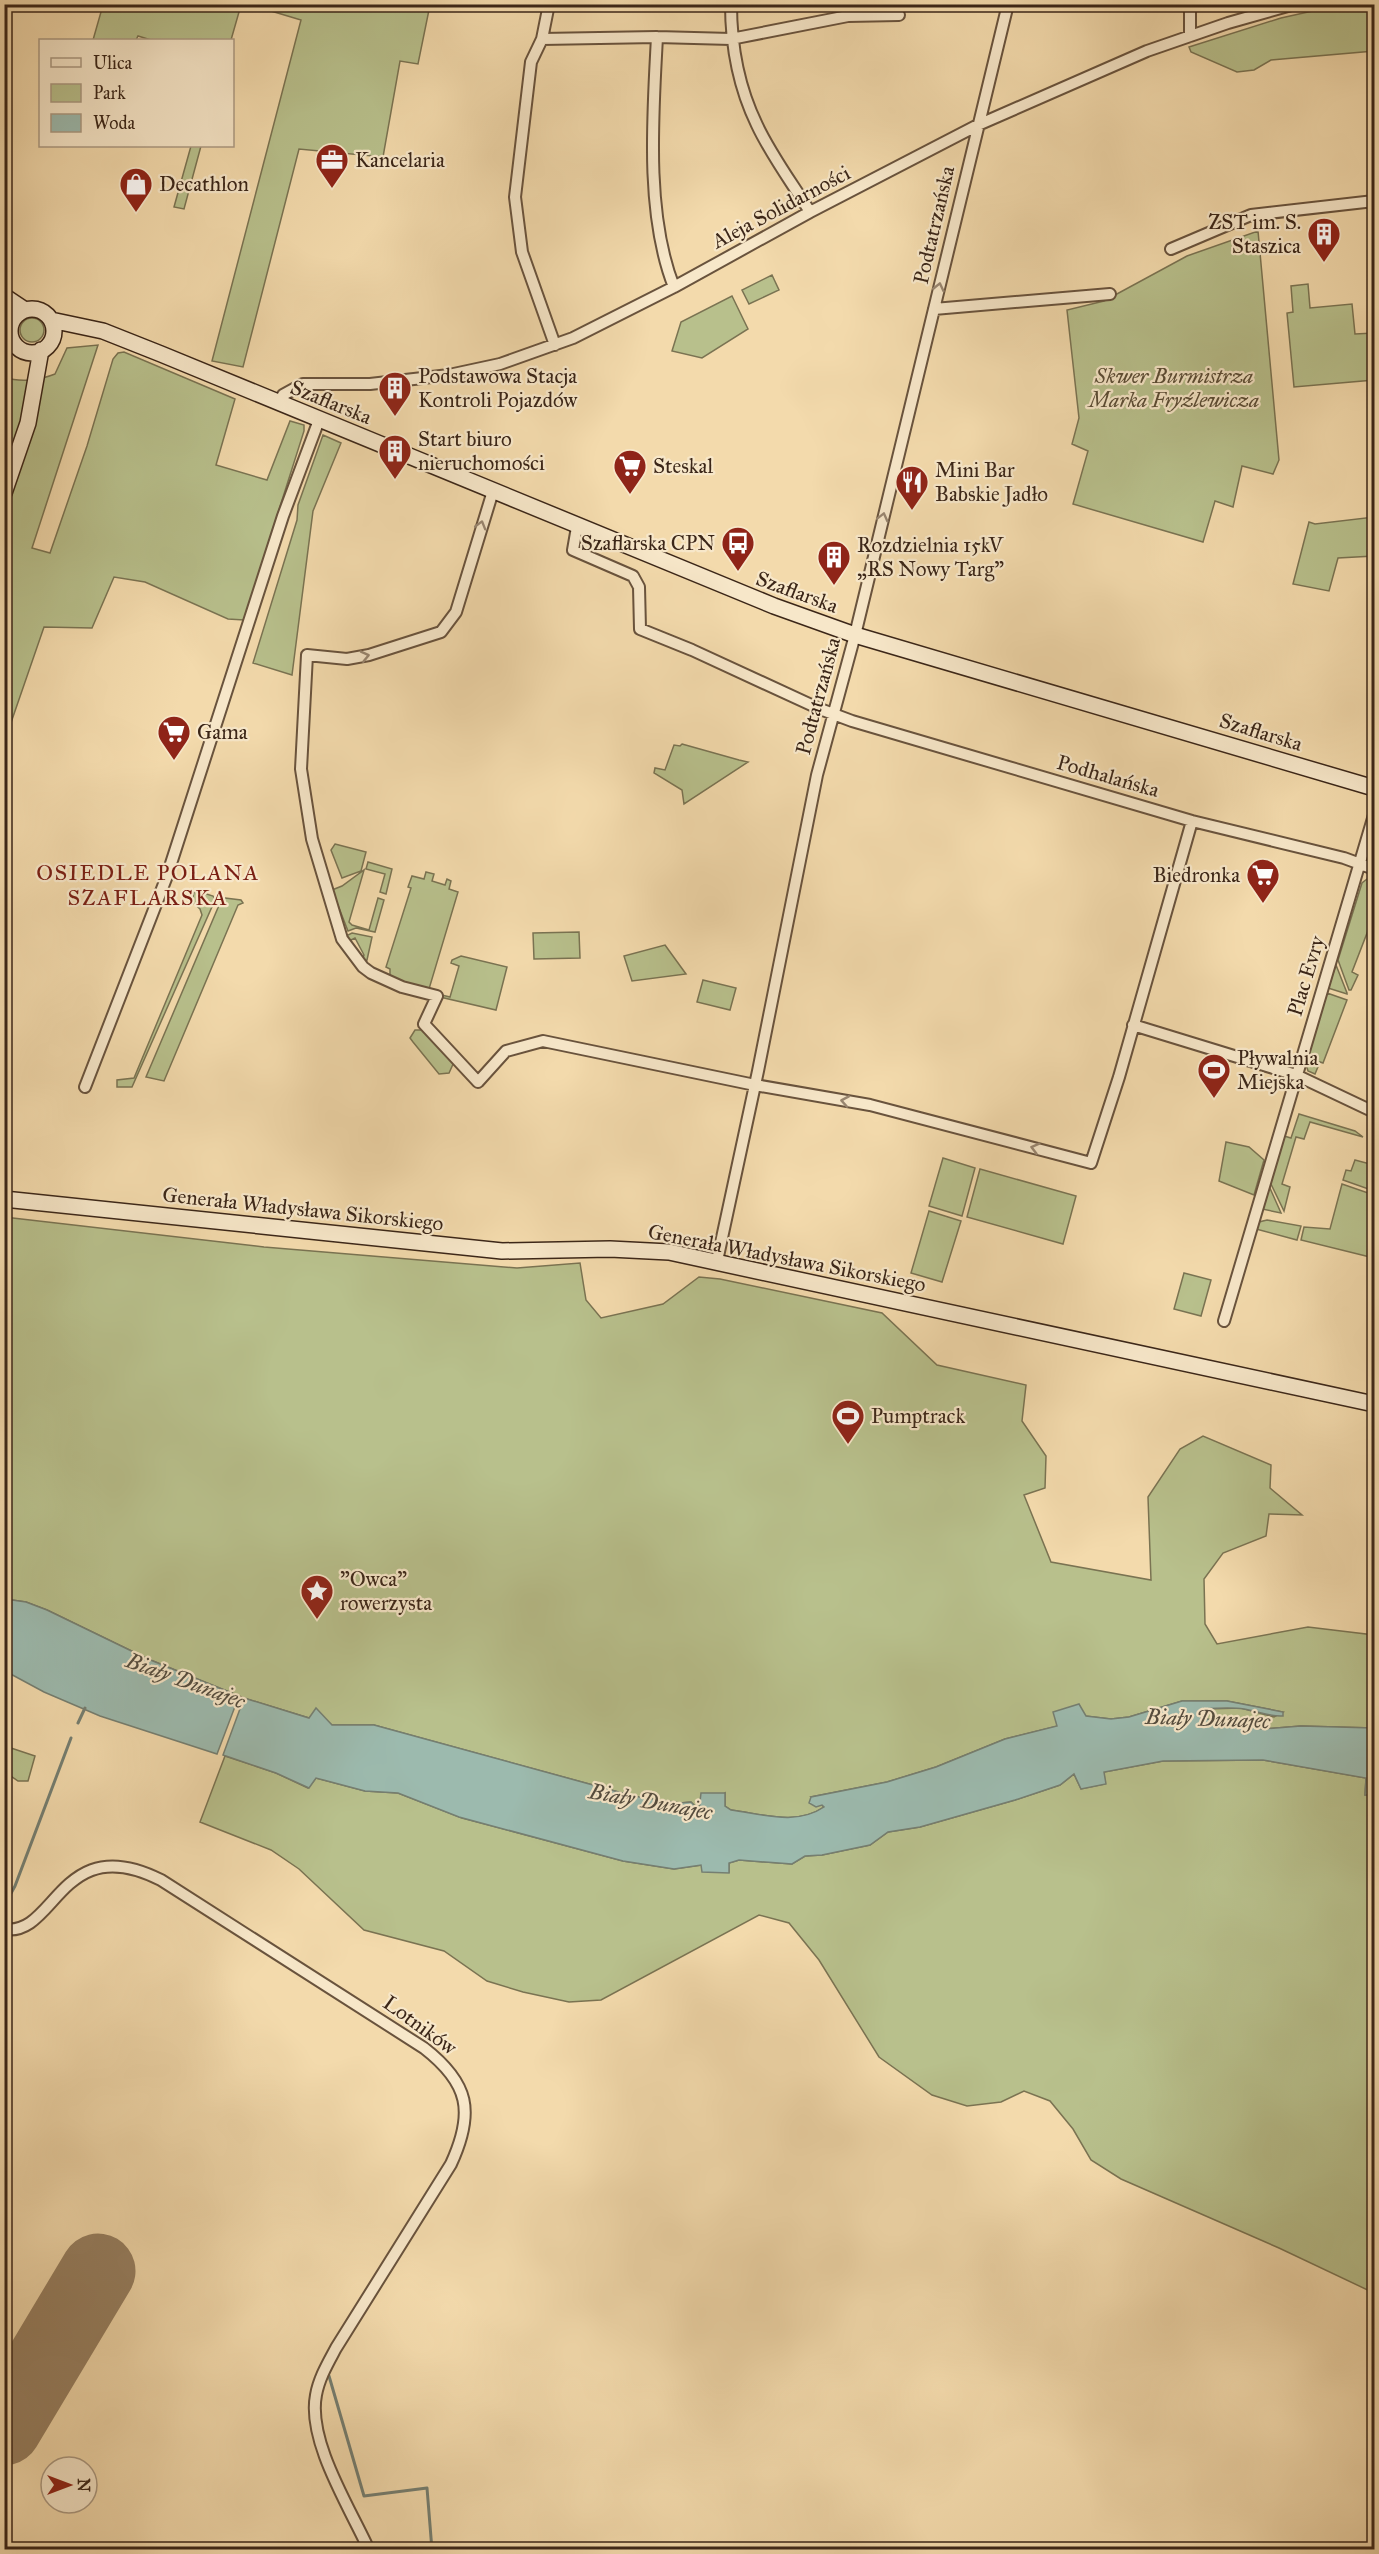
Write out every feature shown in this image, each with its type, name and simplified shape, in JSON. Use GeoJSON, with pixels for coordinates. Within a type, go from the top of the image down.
{"type":"FeatureCollection","features":[{"type":"Feature","properties":{"kind":"street"},"geometry":{"type":"LineString","coordinates":[[549,4],[542,39],[531,62],[515,197],[522,252],[555,345]]}},
{"type":"Feature","properties":{"kind":"street"},"geometry":{"type":"LineString","coordinates":[[731,4],[731,39],[740,75],[757,125],[810,212]]}},
{"type":"Feature","properties":{"kind":"street","name":"Podtatrzańska"},"geometry":{"type":"LineString","coordinates":[[717,1261],[815,787],[832,714],[855,635],[1008,4]]}},
{"type":"Feature","properties":{"kind":"street"},"geometry":{"type":"LineString","coordinates":[[1190,4],[1190,36]]}},
{"type":"Feature","properties":{"kind":"street","name":"Aleja Solidarności"},"geometry":{"type":"LineString","coordinates":[[279,403],[282,395],[303,384],[393,382],[449,375],[500,364],[555,345],[582,334],[674,287],[810,212],[978,125],[1084,76],[1190,36],[1295,4]]}},
{"type":"Feature","properties":{"kind":"street"},"geometry":{"type":"LineString","coordinates":[[542,39],[657,37],[731,39],[848,16],[899,15]]}},
{"type":"Feature","properties":{"kind":"street"},"geometry":{"type":"LineString","coordinates":[[657,37],[652,141],[656,202],[667,271],[674,287]]}},
{"type":"Feature","properties":{"kind":"street"},"geometry":{"type":"LineString","coordinates":[[1171,249],[1251,214],[1374,201]]}},
{"type":"Feature","properties":{"kind":"street"},"geometry":{"type":"LineString","coordinates":[[934,309],[1110,294]]}},
{"type":"Feature","properties":{"kind":"street"},"geometry":{"type":"LineString","coordinates":[[4,296],[25,310],[42,312],[51,320],[52,339]]}},
{"type":"Feature","properties":{"kind":"street"},"geometry":{"type":"LineString","coordinates":[[25,310],[8,328],[25,351],[33,403]]}},
{"type":"Feature","properties":{"kind":"street","name":"Szaflarska"},"geometry":{"type":"LineString","coordinates":[[51,320],[130,341],[577,527],[753,598],[855,635],[1374,788]]}},
{"type":"Feature","properties":{"kind":"street"},"geometry":{"type":"LineString","coordinates":[[4,493],[33,403],[41,350],[52,339],[90,329]]}},
{"type":"Feature","properties":{"kind":"street"},"geometry":{"type":"LineString","coordinates":[[25,351],[41,350]]}},
{"type":"Feature","properties":{"kind":"street"},"geometry":{"type":"LineString","coordinates":[[85,1087],[169,870],[283,516],[319,420]]}},
{"type":"Feature","properties":{"kind":"street"},"geometry":{"type":"LineString","coordinates":[[493,491],[456,612],[441,632],[369,655],[347,659],[307,655],[301,769],[312,838],[342,939],[363,967],[371,973],[402,987],[436,996],[424,1024],[478,1082],[506,1051],[543,1041],[755,1085],[870,1105],[1091,1163],[1119,1077],[1192,821]]}},
{"type":"Feature","properties":{"kind":"street","name":"Podhalańska"},"geometry":{"type":"LineString","coordinates":[[577,527],[573,550],[633,576],[639,587],[640,629],[692,650],[832,714],[1192,821],[1360,862],[1374,869]]}},
{"type":"Feature","properties":{"kind":"street","name":"Plac Evry"},"geometry":{"type":"LineString","coordinates":[[1224,1321],[1296,1075],[1355,886],[1374,815]]}},
{"type":"Feature","properties":{"kind":"street"},"geometry":{"type":"LineString","coordinates":[[1133,1025],[1296,1075],[1374,1112]]}},
{"type":"Feature","properties":{"kind":"street","name":"Generała Władysława Sikorskiego"},"geometry":{"type":"LineString","coordinates":[[4,1199],[481,1249],[522,1251],[636,1249],[717,1261],[1374,1404]]}},
{"type":"Feature","properties":{"kind":"street","name":"Lotników"},"geometry":{"type":"LineString","coordinates":[[4,1929],[22,1928],[31,1922],[67,1885],[90,1871],[111,1866],[135,1869],[175,1889],[424,2048],[451,2071],[457,2081],[463,2097],[464,2123],[458,2149],[451,2164],[336,2348],[323,2373],[316,2396],[315,2417],[321,2447],[369,2550]]}},
{"type":"Feature","properties":{"kind":"green space"},"geometry":{"type":"Polygon","coordinates":[[[103,4],[241,5],[231,39],[148,39],[138,36],[136,39],[93,39],[103,4]]]}},
{"type":"Feature","properties":{"kind":"green space"},"geometry":{"type":"Polygon","coordinates":[[[1344,4],[1374,5],[1374,51],[1271,60],[1254,70],[1237,72],[1191,52],[1189,47],[1281,18],[1344,4]]]}},
{"type":"Feature","properties":{"kind":"green space"},"geometry":{"type":"Polygon","coordinates":[[[251,5],[430,5],[418,64],[400,61],[383,157],[299,149],[243,367],[212,361],[301,20],[251,5]]]}},
{"type":"Feature","properties":{"kind":"green space"},"geometry":{"type":"Polygon","coordinates":[[[191,147],[201,147],[184,209],[174,207],[191,147]]]}},
{"type":"Feature","properties":{"kind":"green space","name":"Skwer Burmistrza Marka Fryźlewicza"},"geometry":{"type":"Polygon","coordinates":[[[1258,231],[1279,460],[1273,474],[1242,466],[1233,507],[1215,501],[1203,542],[1073,504],[1088,451],[1072,444],[1079,418],[1067,310],[1104,301],[1187,256],[1258,231]]]}},
{"type":"Feature","properties":{"kind":"green space"},"geometry":{"type":"Polygon","coordinates":[[[772,275],[779,290],[749,304],[742,290],[772,275]]]}},
{"type":"Feature","properties":{"kind":"green space"},"geometry":{"type":"Polygon","coordinates":[[[1308,284],[1310,308],[1352,304],[1355,334],[1374,333],[1374,380],[1294,387],[1287,313],[1293,312],[1291,286],[1308,284]]]}},
{"type":"Feature","properties":{"kind":"green space"},"geometry":{"type":"Polygon","coordinates":[[[732,296],[748,329],[702,358],[672,351],[681,322],[732,296]]]}},
{"type":"Feature","properties":{"kind":"green space"},"geometry":{"type":"Polygon","coordinates":[[[32,318],[41,321],[44,330],[41,339],[32,342],[23,339],[20,330],[23,321],[32,318]]]}},
{"type":"Feature","properties":{"kind":"green space"},"geometry":{"type":"Polygon","coordinates":[[[98,345],[32,548],[50,553],[87,446],[113,359],[118,353],[124,352],[235,399],[216,465],[267,480],[290,421],[304,425],[304,431],[244,620],[228,619],[145,582],[114,577],[92,628],[44,627],[5,740],[5,377],[23,380],[55,374],[67,348],[98,345]]]}},
{"type":"Feature","properties":{"kind":"green space"},"geometry":{"type":"Polygon","coordinates":[[[323,435],[341,443],[313,511],[292,675],[253,663],[297,520],[298,505],[323,435]]]}},
{"type":"Feature","properties":{"kind":"green space"},"geometry":{"type":"Polygon","coordinates":[[[1374,517],[1374,556],[1338,558],[1329,591],[1293,584],[1309,522],[1315,524],[1374,517]]]}},
{"type":"Feature","properties":{"kind":"green space"},"geometry":{"type":"Polygon","coordinates":[[[682,744],[748,762],[684,804],[682,790],[654,773],[655,768],[665,770],[674,745],[682,744]]]}},
{"type":"Feature","properties":{"kind":"green space"},"geometry":{"type":"Polygon","coordinates":[[[335,844],[366,852],[361,871],[342,878],[331,850],[335,844]]]}},
{"type":"Feature","properties":{"kind":"green space"},"geometry":{"type":"Polygon","coordinates":[[[368,862],[392,869],[386,894],[380,892],[385,874],[366,869],[368,862]]]}},
{"type":"Feature","properties":{"kind":"green space"},"geometry":{"type":"Polygon","coordinates":[[[364,870],[349,922],[369,930],[378,898],[384,900],[375,932],[356,928],[348,931],[332,890],[342,886],[364,870]]]}},
{"type":"Feature","properties":{"kind":"green space"},"geometry":{"type":"Polygon","coordinates":[[[426,872],[434,874],[432,881],[445,885],[447,879],[451,881],[449,889],[458,892],[429,989],[426,990],[390,977],[390,969],[386,967],[411,888],[408,887],[412,876],[424,879],[426,872]]]}},
{"type":"Feature","properties":{"kind":"green space"},"geometry":{"type":"Polygon","coordinates":[[[1367,879],[1374,881],[1374,915],[1352,972],[1358,975],[1349,990],[1338,960],[1362,883],[1367,879]]]}},
{"type":"Feature","properties":{"kind":"green space"},"geometry":{"type":"Polygon","coordinates":[[[194,892],[213,896],[215,900],[132,1087],[117,1087],[117,1080],[134,1078],[202,915],[200,909],[192,902],[194,892]]]}},
{"type":"Feature","properties":{"kind":"green space"},"geometry":{"type":"Polygon","coordinates":[[[225,898],[241,900],[243,903],[238,905],[164,1081],[146,1077],[220,903],[225,898]]]}},
{"type":"Feature","properties":{"kind":"green space"},"geometry":{"type":"Polygon","coordinates":[[[579,932],[580,958],[534,959],[533,933],[579,932]]]}},
{"type":"Feature","properties":{"kind":"green space"},"geometry":{"type":"Polygon","coordinates":[[[352,933],[372,937],[367,960],[362,961],[364,955],[355,938],[349,941],[346,936],[352,933]]]}},
{"type":"Feature","properties":{"kind":"green space"},"geometry":{"type":"Polygon","coordinates":[[[665,945],[686,974],[632,981],[624,956],[665,945]]]}},
{"type":"Feature","properties":{"kind":"green space"},"geometry":{"type":"Polygon","coordinates":[[[461,956],[507,967],[496,1010],[440,997],[442,995],[450,997],[459,966],[451,963],[452,960],[461,956]]]}},
{"type":"Feature","properties":{"kind":"green space"},"geometry":{"type":"Polygon","coordinates":[[[1336,965],[1347,993],[1347,994],[1328,988],[1336,965]]]}},
{"type":"Feature","properties":{"kind":"green space"},"geometry":{"type":"Polygon","coordinates":[[[703,980],[736,988],[730,1010],[697,1002],[703,980]]]}},
{"type":"Feature","properties":{"kind":"green space"},"geometry":{"type":"Polygon","coordinates":[[[1327,993],[1347,1000],[1323,1063],[1320,1062],[1315,1074],[1308,1071],[1305,1061],[1327,993]]]}},
{"type":"Feature","properties":{"kind":"green space"},"geometry":{"type":"Polygon","coordinates":[[[415,1030],[422,1030],[454,1062],[449,1073],[439,1074],[413,1042],[410,1038],[415,1030]]]}},
{"type":"Feature","properties":{"kind":"green space"},"geometry":{"type":"Polygon","coordinates":[[[1299,1114],[1355,1131],[1363,1137],[1310,1122],[1304,1139],[1296,1137],[1282,1184],[1290,1187],[1284,1211],[1270,1182],[1284,1136],[1291,1138],[1299,1114]]]}},
{"type":"Feature","properties":{"kind":"green space"},"geometry":{"type":"Polygon","coordinates":[[[1226,1142],[1249,1147],[1264,1160],[1254,1195],[1219,1181],[1226,1142]]]}},
{"type":"Feature","properties":{"kind":"green space"},"geometry":{"type":"Polygon","coordinates":[[[943,1158],[975,1168],[962,1216],[929,1206],[943,1158]]]}},
{"type":"Feature","properties":{"kind":"green space"},"geometry":{"type":"Polygon","coordinates":[[[1355,1160],[1374,1165],[1374,1191],[1343,1180],[1346,1170],[1351,1171],[1355,1160]]]}},
{"type":"Feature","properties":{"kind":"green space"},"geometry":{"type":"Polygon","coordinates":[[[980,1169],[1076,1196],[1063,1244],[967,1217],[980,1169]]]}},
{"type":"Feature","properties":{"kind":"green space"},"geometry":{"type":"Polygon","coordinates":[[[1342,1184],[1374,1195],[1374,1258],[1301,1240],[1304,1227],[1330,1229],[1342,1184]]]}},
{"type":"Feature","properties":{"kind":"green space"},"geometry":{"type":"Polygon","coordinates":[[[1269,1186],[1281,1213],[1262,1209],[1269,1186]]]}},
{"type":"Feature","properties":{"kind":"green space"},"geometry":{"type":"Polygon","coordinates":[[[929,1211],[961,1221],[942,1282],[911,1273],[929,1211]]]}},
{"type":"Feature","properties":{"kind":"green space"},"geometry":{"type":"Polygon","coordinates":[[[4,1217],[264,1247],[517,1268],[580,1263],[586,1300],[601,1318],[663,1304],[699,1277],[720,1279],[882,1313],[937,1365],[1026,1385],[1022,1421],[1046,1456],[1045,1488],[1024,1495],[1051,1562],[1151,1580],[1148,1497],[1180,1449],[1203,1436],[1271,1465],[1270,1488],[1302,1515],[1269,1514],[1266,1536],[1223,1553],[1204,1579],[1205,1624],[1217,1644],[1308,1627],[1374,1635],[1374,1728],[1301,1726],[1262,1729],[1201,1718],[1204,1709],[1241,1708],[1274,1717],[1283,1712],[1227,1701],[1182,1701],[1129,1717],[1111,1719],[1085,1716],[1079,1705],[1058,1726],[1005,1739],[936,1767],[887,1782],[811,1797],[824,1807],[802,1816],[779,1817],[731,1810],[725,1806],[725,1793],[700,1811],[691,1802],[680,1803],[633,1796],[374,1725],[332,1725],[323,1718],[309,1718],[244,1698],[148,1659],[47,1610],[26,1602],[5,1599],[4,1217]]]}},
{"type":"Feature","properties":{"kind":"green space"},"geometry":{"type":"Polygon","coordinates":[[[1267,1220],[1301,1226],[1297,1240],[1256,1229],[1259,1222],[1267,1220]]]}},
{"type":"Feature","properties":{"kind":"green space"},"geometry":{"type":"Polygon","coordinates":[[[1184,1273],[1211,1280],[1201,1316],[1174,1309],[1184,1273]]]}},
{"type":"Feature","properties":{"kind":"green space"},"geometry":{"type":"Polygon","coordinates":[[[5,1746],[35,1756],[28,1781],[18,1781],[5,1772],[5,1746]]]}},
{"type":"Feature","properties":{"kind":"green space"},"geometry":{"type":"Polygon","coordinates":[[[225,1756],[276,1773],[308,1788],[316,1778],[365,1791],[398,1793],[462,1818],[623,1861],[674,1869],[702,1865],[729,1872],[729,1863],[739,1860],[792,1864],[805,1856],[822,1855],[870,1845],[888,1832],[920,1827],[1015,1800],[1060,1785],[1074,1774],[1081,1789],[1105,1784],[1104,1772],[1163,1761],[1263,1760],[1366,1778],[1365,1795],[1374,1795],[1374,2293],[1279,2248],[1121,2179],[1091,2160],[1073,2129],[1050,2101],[1024,2091],[1001,2102],[967,2106],[932,2095],[879,2057],[819,1960],[789,1923],[759,1915],[601,2000],[569,2002],[487,1981],[444,1951],[364,1930],[299,1869],[271,1850],[200,1822],[225,1756]]]}},
{"type":"Feature","properties":{"kind":"water","name":"Biały Dunajec"},"geometry":{"type":"Polygon","coordinates":[[[5,1599],[26,1602],[47,1610],[148,1659],[239,1696],[217,1754],[100,1716],[44,1692],[5,1671],[5,1599]]]}},
{"type":"Feature","properties":{"kind":"water","name":"Biały Dunajec"},"geometry":{"type":"Polygon","coordinates":[[[244,1698],[309,1718],[316,1708],[332,1725],[374,1725],[633,1796],[680,1803],[691,1802],[699,1810],[701,1793],[725,1793],[725,1806],[731,1810],[779,1817],[802,1816],[824,1807],[822,1805],[816,1807],[809,1803],[811,1797],[887,1782],[936,1767],[1005,1739],[1057,1726],[1053,1712],[1079,1704],[1086,1716],[1111,1719],[1129,1717],[1182,1701],[1227,1701],[1283,1712],[1283,1716],[1224,1708],[1204,1709],[1201,1718],[1262,1729],[1301,1726],[1373,1728],[1374,1722],[1374,1795],[1365,1795],[1366,1778],[1263,1760],[1163,1761],[1104,1772],[1106,1784],[1081,1789],[1074,1774],[1060,1785],[1015,1800],[920,1827],[888,1832],[870,1845],[822,1855],[805,1856],[792,1864],[739,1860],[729,1863],[729,1873],[702,1872],[701,1865],[674,1869],[623,1861],[459,1817],[398,1793],[365,1791],[316,1778],[309,1788],[276,1773],[223,1755],[244,1698]]]}},
{"type":"Feature","properties":{"kind":"waterway"},"geometry":{"type":"LineString","coordinates":[[78,1723],[85,1708]]}},
{"type":"Feature","properties":{"kind":"waterway"},"geometry":{"type":"LineString","coordinates":[[4,1906],[15,1886],[71,1738]]}},
{"type":"Feature","properties":{"kind":"waterway"},"geometry":{"type":"LineString","coordinates":[[329,2376],[364,2496],[427,2488],[432,2550]]}},
{"type":"Feature","properties":{"kind":"runway"},"geometry":{"type":"LineString","coordinates":[[4,2428],[98,2271]]}},
{"type":"Feature","properties":{"kind":"place","name":"Kancelaria"},"geometry":{"type":"Point","coordinates":[332,189]}},
{"type":"Feature","properties":{"kind":"place","name":"Decathlon"},"geometry":{"type":"Point","coordinates":[136,213]}},
{"type":"Feature","properties":{"kind":"place","name":"ZST im. S. Staszica"},"geometry":{"type":"Point","coordinates":[1324,263]}},
{"type":"Feature","properties":{"kind":"place","name":"Podstawowa Stacja Kontroli Pojazdów"},"geometry":{"type":"Point","coordinates":[395,417]}},
{"type":"Feature","properties":{"kind":"place","name":"Start biuro nieruchomości"},"geometry":{"type":"Point","coordinates":[395,480]}},
{"type":"Feature","properties":{"kind":"place","name":"Steskal"},"geometry":{"type":"Point","coordinates":[630,495]}},
{"type":"Feature","properties":{"kind":"place","name":"Mini Bar Babskie Jadło"},"geometry":{"type":"Point","coordinates":[912,511]}},
{"type":"Feature","properties":{"kind":"place","name":"Szaflarska CPN"},"geometry":{"type":"Point","coordinates":[738,572]}},
{"type":"Feature","properties":{"kind":"place","name":"Rozdzielnia 15kV „RS Nowy Targ”"},"geometry":{"type":"Point","coordinates":[834,586]}},
{"type":"Feature","properties":{"kind":"place","name":"Gama"},"geometry":{"type":"Point","coordinates":[174,761]}},
{"type":"Feature","properties":{"kind":"place","name":"Biedronka"},"geometry":{"type":"Point","coordinates":[1263,904]}},
{"type":"Feature","properties":{"kind":"place","name":"Pływalnia Miejska"},"geometry":{"type":"Point","coordinates":[1214,1099]}},
{"type":"Feature","properties":{"kind":"place","name":"Pumptrack"},"geometry":{"type":"Point","coordinates":[848,1445]}},
{"type":"Feature","properties":{"kind":"place","name":"\"Owca\" rowerzysta"},"geometry":{"type":"Point","coordinates":[317,1620]}},
{"type":"Feature","properties":{"kind":"district","name":"OSIEDLE POLANA SZAFLARSKA"},"geometry":{"type":"Point","coordinates":[148,884]}}]}
